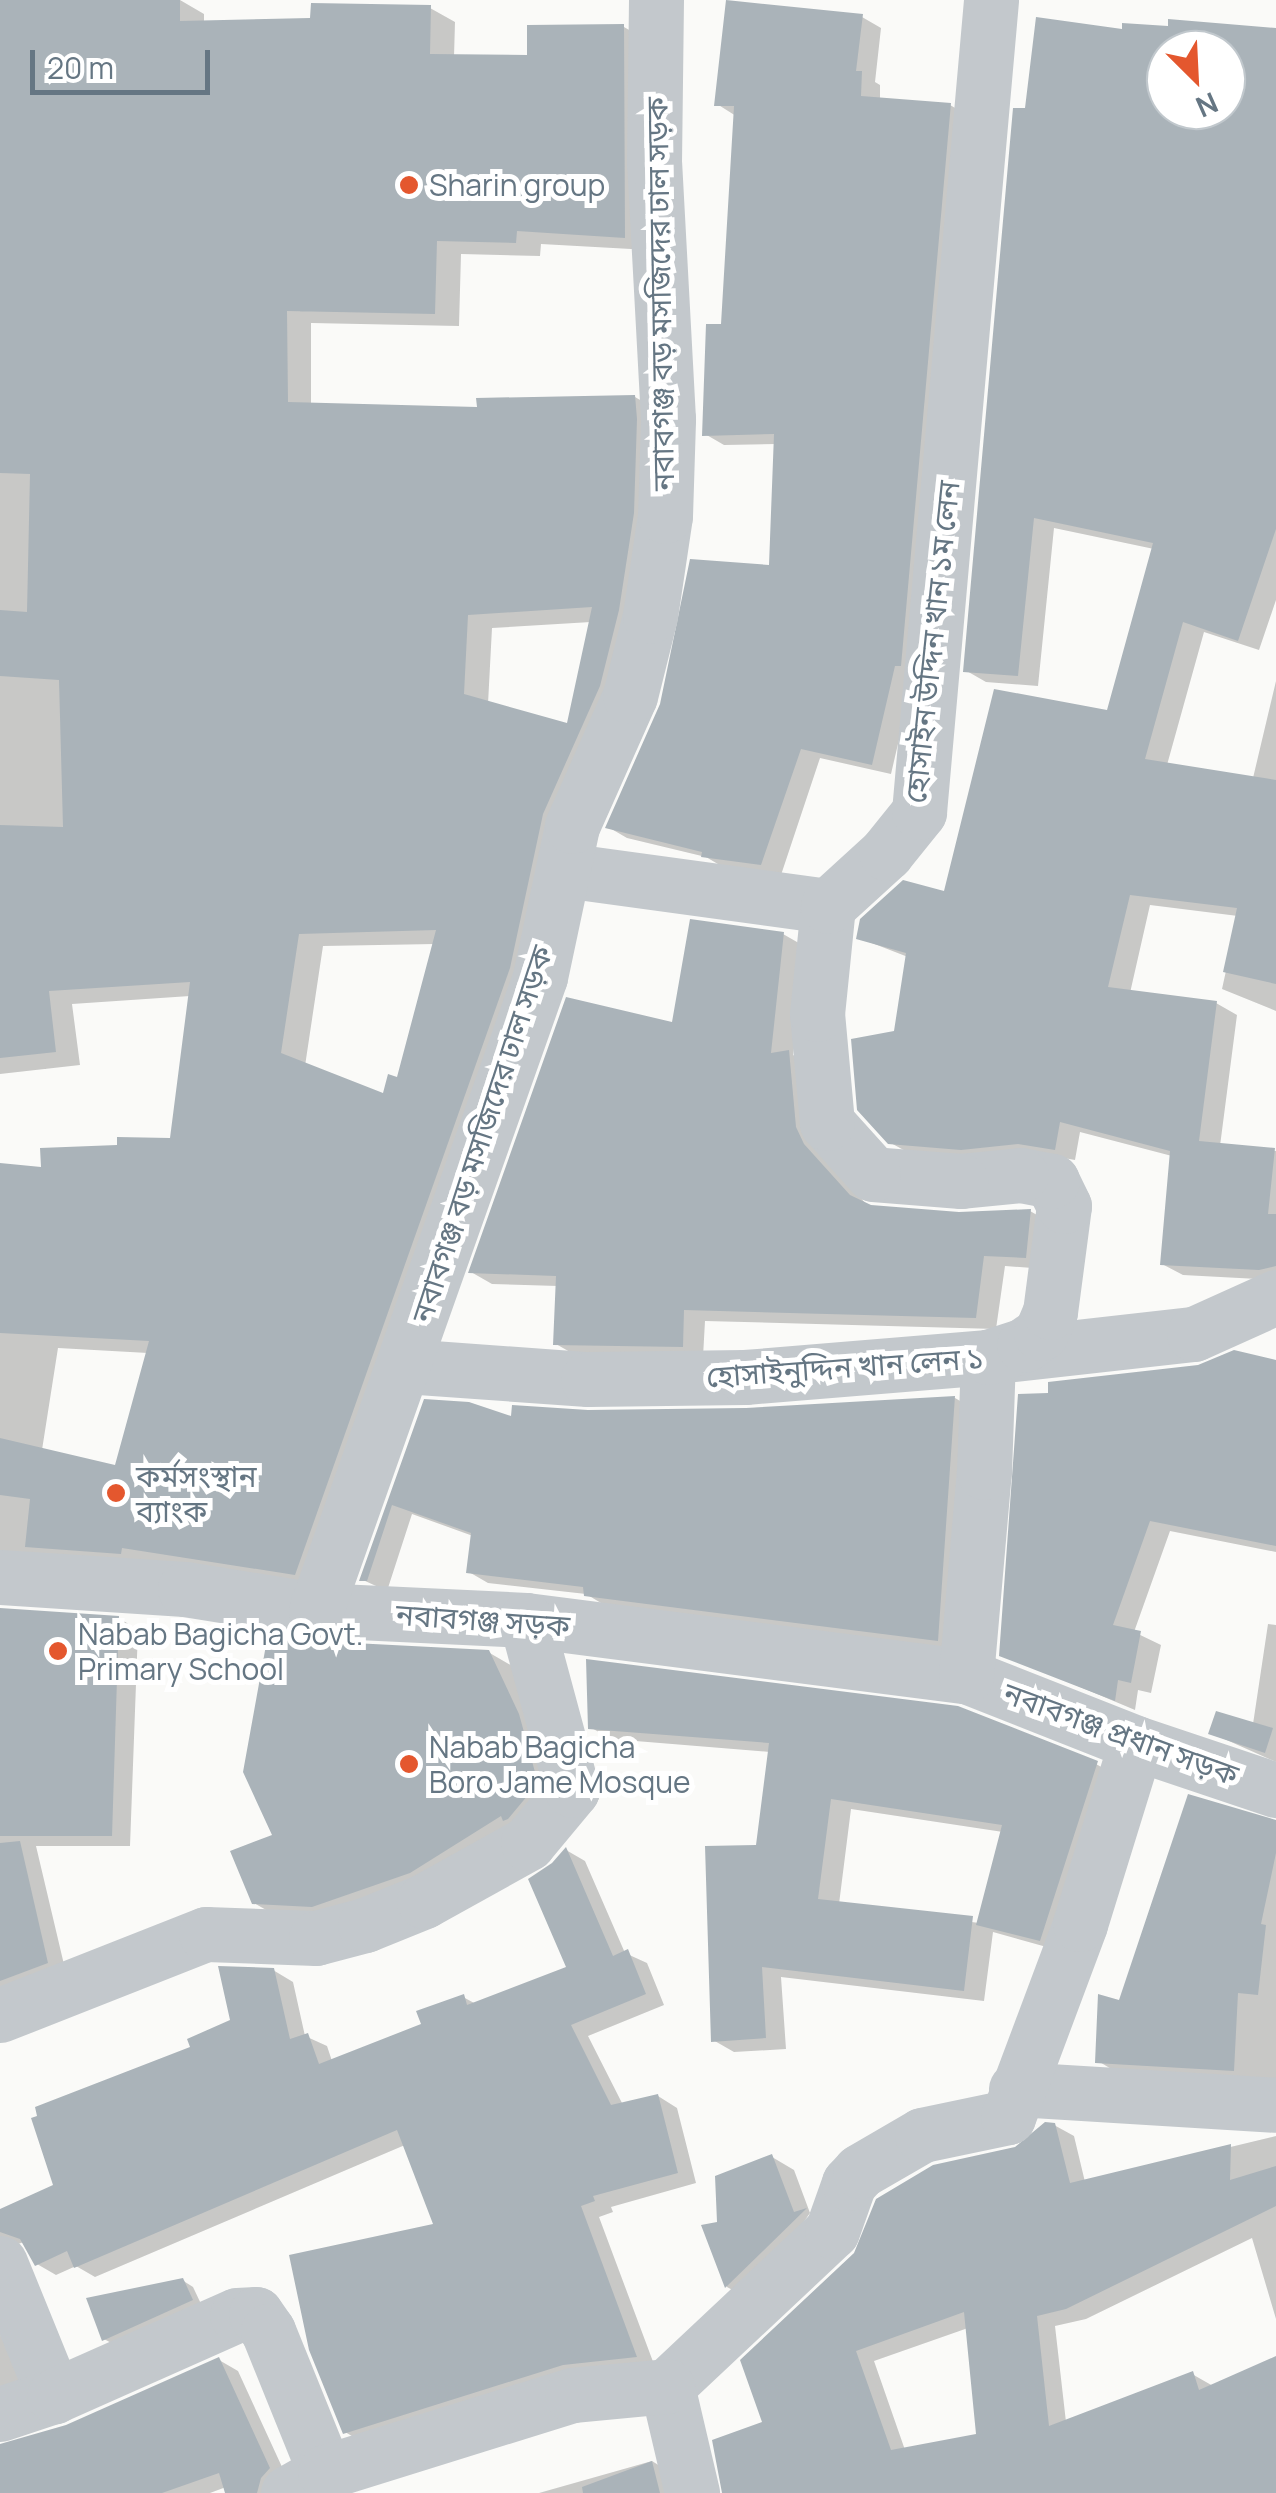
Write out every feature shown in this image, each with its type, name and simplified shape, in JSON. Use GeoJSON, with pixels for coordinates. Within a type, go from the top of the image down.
{"type":"FeatureCollection","features":[{"type":"Feature","properties":{"kind":"street","name":"নবাবগঞ্জ বড় মসজিদের ঢাল সড়ক"},"geometry":{"type":"LineString","coordinates":[[316,1610],[540,977],[572,826],[630,696],[650,616],[665,516],[668,419],[654,163],[656,0]]}},
{"type":"Feature","properties":{"kind":"street","name":"হোসাইন উদ্দিন খান ১ম লেন"},"geometry":{"type":"LineString","coordinates":[[828,906],[886,852],[919,812],[991,0]]}},
{"type":"Feature","properties":{"kind":"street"},"geometry":{"type":"LineString","coordinates":[[564,870],[828,906],[817,1014],[827,1123],[873,1174],[961,1181],[1021,1175],[1052,1181],[1064,1206],[1050,1312],[1041,1333],[1024,1346],[988,1357],[984,1472],[966,1676]]}},
{"type":"Feature","properties":{"kind":"street","name":"হোসাইনুদ্দিন খান লেন ১"},"geometry":{"type":"LineString","coordinates":[[405,1366],[588,1378],[745,1377],[988,1357],[1194,1334],[1276,1297]]}},
{"type":"Feature","properties":{"kind":"street","name":"নবাবগঞ্জ সড়ক"},"geometry":{"type":"LineString","coordinates":[[0,1577],[185,1589],[316,1610],[526,1620],[966,1676]]}},
{"type":"Feature","properties":{"kind":"street"},"geometry":{"type":"LineString","coordinates":[[0,2015],[206,1934],[316,1938],[365,1925],[424,1901],[528,1842],[572,1790],[526,1620]]}},
{"type":"Feature","properties":{"kind":"street","name":"নবাবগঞ্জ প্রধান সড়ক"},"geometry":{"type":"LineString","coordinates":[[966,1676],[1136,1743],[1276,1790]]}},
{"type":"Feature","properties":{"kind":"street"},"geometry":{"type":"LineString","coordinates":[[0,2414],[54,2396],[237,2315],[256,2314],[268,2331],[307,2483],[572,2395],[667,2386],[832,2231],[848,2183],[860,2172],[922,2135],[1008,2116],[1080,1924],[1136,1743]]}},
{"type":"Feature","properties":{"kind":"street"},"geometry":{"type":"LineString","coordinates":[[1016,2089],[1276,2105]]}},
{"type":"Feature","properties":{"kind":"street"},"geometry":{"type":"LineString","coordinates":[[0,2263],[54,2396]]}},
{"type":"Feature","properties":{"kind":"street"},"geometry":{"type":"LineString","coordinates":[[667,2386],[692,2493]]}},
{"type":"Feature","properties":{"kind":"building"},"geometry":{"type":"Polygon","coordinates":[[[0,0],[180,0],[180,21],[310,18],[311,3],[431,5],[430,54],[527,55],[527,25],[624,24],[625,238],[517,231],[516,243],[437,241],[435,314],[287,311],[288,402],[477,407],[476,398],[635,395],[637,419],[634,513],[619,610],[600,686],[543,814],[510,968],[295,1575],[122,1548],[121,1554],[25,1547],[30,1499],[0,1495],[0,1438],[115,1465],[149,1341],[0,1333],[0,1163],[41,1167],[40,1148],[117,1145],[117,1137],[170,1138],[190,982],[49,991],[56,1052],[0,1058],[0,825],[63,827],[59,680],[0,676],[0,610],[27,612],[30,474],[0,473],[0,0]],[[592,607],[468,615],[464,694],[567,723],[592,607]],[[436,930],[299,934],[281,1053],[383,1093],[388,1074],[397,1077],[436,930]]]}},
{"type":"Feature","properties":{"kind":"building"},"geometry":{"type":"Polygon","coordinates":[[[726,0],[863,14],[856,71],[862,71],[861,96],[951,103],[901,666],[895,666],[872,765],[801,749],[761,865],[701,857],[702,852],[605,828],[660,704],[690,559],[769,565],[774,434],[702,436],[706,324],[721,324],[734,106],[714,106],[726,0]]]}},
{"type":"Feature","properties":{"kind":"building"},"geometry":{"type":"Polygon","coordinates":[[[1036,17],[1122,29],[1122,23],[1168,26],[1168,19],[1276,28],[1276,529],[1238,641],[1183,622],[1145,759],[1276,780],[1276,984],[1223,972],[1237,908],[1130,895],[1108,987],[1217,1001],[1199,1141],[1275,1148],[1268,1214],[1276,1214],[1276,1266],[1259,1270],[1160,1265],[1170,1151],[1060,1122],[1055,1150],[1018,1144],[961,1150],[888,1144],[857,1110],[851,1039],[894,1031],[906,953],[856,939],[860,919],[903,880],[944,891],[994,689],[1107,710],[1153,543],[1034,518],[1018,676],[963,672],[1013,108],[1025,108],[1036,17]]]}},
{"type":"Feature","properties":{"kind":"building"},"geometry":{"type":"Polygon","coordinates":[[[690,919],[784,932],[771,1053],[789,1050],[796,1127],[804,1144],[850,1195],[871,1205],[959,1212],[1031,1209],[1026,1258],[984,1256],[976,1318],[684,1310],[683,1347],[553,1345],[556,1276],[468,1273],[566,997],[672,1022],[690,919]]]}},
{"type":"Feature","properties":{"kind":"building"},"geometry":{"type":"Polygon","coordinates":[[[1234,1350],[1276,1360],[1276,1546],[1150,1521],[1113,1625],[1141,1631],[1131,1683],[1118,1680],[1115,1701],[999,1656],[1018,1394],[1048,1393],[1048,1382],[1198,1365],[1234,1350]]]}},
{"type":"Feature","properties":{"kind":"building"},"geometry":{"type":"Polygon","coordinates":[[[955,1396],[938,1641],[584,1596],[583,1587],[466,1573],[471,1533],[392,1505],[367,1581],[359,1581],[424,1399],[469,1402],[511,1416],[512,1405],[588,1410],[746,1408],[955,1396]]]}},
{"type":"Feature","properties":{"kind":"building"},"geometry":{"type":"Polygon","coordinates":[[[0,1608],[119,1616],[112,1836],[0,1836],[0,1608]]]}},
{"type":"Feature","properties":{"kind":"building"},"geometry":{"type":"Polygon","coordinates":[[[268,1634],[315,1641],[489,1650],[519,1714],[538,1783],[508,1819],[503,1821],[501,1816],[410,1873],[312,1907],[252,1904],[230,1851],[272,1835],[243,1772],[268,1634]]]}},
{"type":"Feature","properties":{"kind":"building"},"geometry":{"type":"Polygon","coordinates":[[[586,1659],[958,1706],[1098,1761],[1040,1941],[976,1925],[1002,1825],[831,1799],[818,1899],[973,1916],[964,1991],[762,1967],[766,2038],[711,2042],[705,1846],[756,1845],[769,1743],[588,1729],[586,1659]]]}},
{"type":"Feature","properties":{"kind":"building"},"geometry":{"type":"Polygon","coordinates":[[[1216,1711],[1273,1728],[1265,1753],[1208,1734],[1216,1711]]]}},
{"type":"Feature","properties":{"kind":"building"},"geometry":{"type":"Polygon","coordinates":[[[1188,1794],[1276,1820],[1276,1853],[1261,1924],[1266,1925],[1258,1995],[1238,1993],[1234,2071],[1095,2063],[1098,1994],[1119,2000],[1188,1794]]]}},
{"type":"Feature","properties":{"kind":"building"},"geometry":{"type":"Polygon","coordinates":[[[20,1841],[48,1963],[0,1981],[0,1843],[20,1841]]]}},
{"type":"Feature","properties":{"kind":"building"},"geometry":{"type":"Polygon","coordinates":[[[566,1847],[613,1956],[628,1949],[646,1994],[571,2025],[611,2105],[658,2094],[678,2173],[593,2196],[595,2201],[581,2206],[637,2357],[563,2365],[343,2434],[309,2350],[289,2255],[433,2224],[397,2130],[74,2268],[67,2251],[35,2266],[20,2239],[0,2232],[0,2209],[53,2185],[31,2118],[37,2116],[35,2107],[190,2047],[187,2039],[230,2020],[218,1966],[274,1968],[290,2039],[308,2033],[319,2064],[421,2024],[416,2011],[464,1994],[467,2005],[566,1967],[528,1879],[552,1863],[566,1847]]]}},
{"type":"Feature","properties":{"kind":"building"},"geometry":{"type":"Polygon","coordinates":[[[1045,2122],[1055,2123],[1070,2183],[1231,2144],[1230,2180],[1276,2166],[1276,2206],[1066,2309],[1037,2316],[1049,2426],[1193,2371],[1199,2390],[1276,2356],[1276,2493],[722,2493],[712,2440],[762,2422],[740,2360],[854,2253],[876,2199],[933,2165],[1015,2147],[1045,2122]],[[964,2312],[856,2351],[891,2450],[976,2434],[964,2312]]]}},
{"type":"Feature","properties":{"kind":"building"},"geometry":{"type":"Polygon","coordinates":[[[772,2154],[794,2212],[807,2208],[725,2288],[701,2225],[717,2222],[715,2176],[772,2154]]]}},
{"type":"Feature","properties":{"kind":"building"},"geometry":{"type":"Polygon","coordinates":[[[183,2278],[193,2300],[102,2341],[86,2298],[183,2278]]]}},
{"type":"Feature","properties":{"kind":"building"},"geometry":{"type":"Polygon","coordinates":[[[219,2357],[270,2468],[261,2478],[257,2493],[225,2493],[219,2473],[162,2493],[0,2493],[0,2444],[66,2425],[219,2357]]]}},
{"type":"Feature","properties":{"kind":"building"},"geometry":{"type":"Polygon","coordinates":[[[652,2461],[660,2493],[583,2493],[582,2487],[652,2461]]]}},
{"type":"Feature","properties":{"kind":"place","name":"Sharin group"},"geometry":{"type":"Point","coordinates":[409,185]}},
{"type":"Feature","properties":{"kind":"place","name":"কর্মসংস্থান ব্যাংক"},"geometry":{"type":"Point","coordinates":[116,1493]}},
{"type":"Feature","properties":{"kind":"place","name":"Nabab Bagicha Govt. Primary School"},"geometry":{"type":"Point","coordinates":[58,1651]}},
{"type":"Feature","properties":{"kind":"place","name":"Nabab Bagicha Boro Jame Mosque"},"geometry":{"type":"Point","coordinates":[409,1764]}}]}
